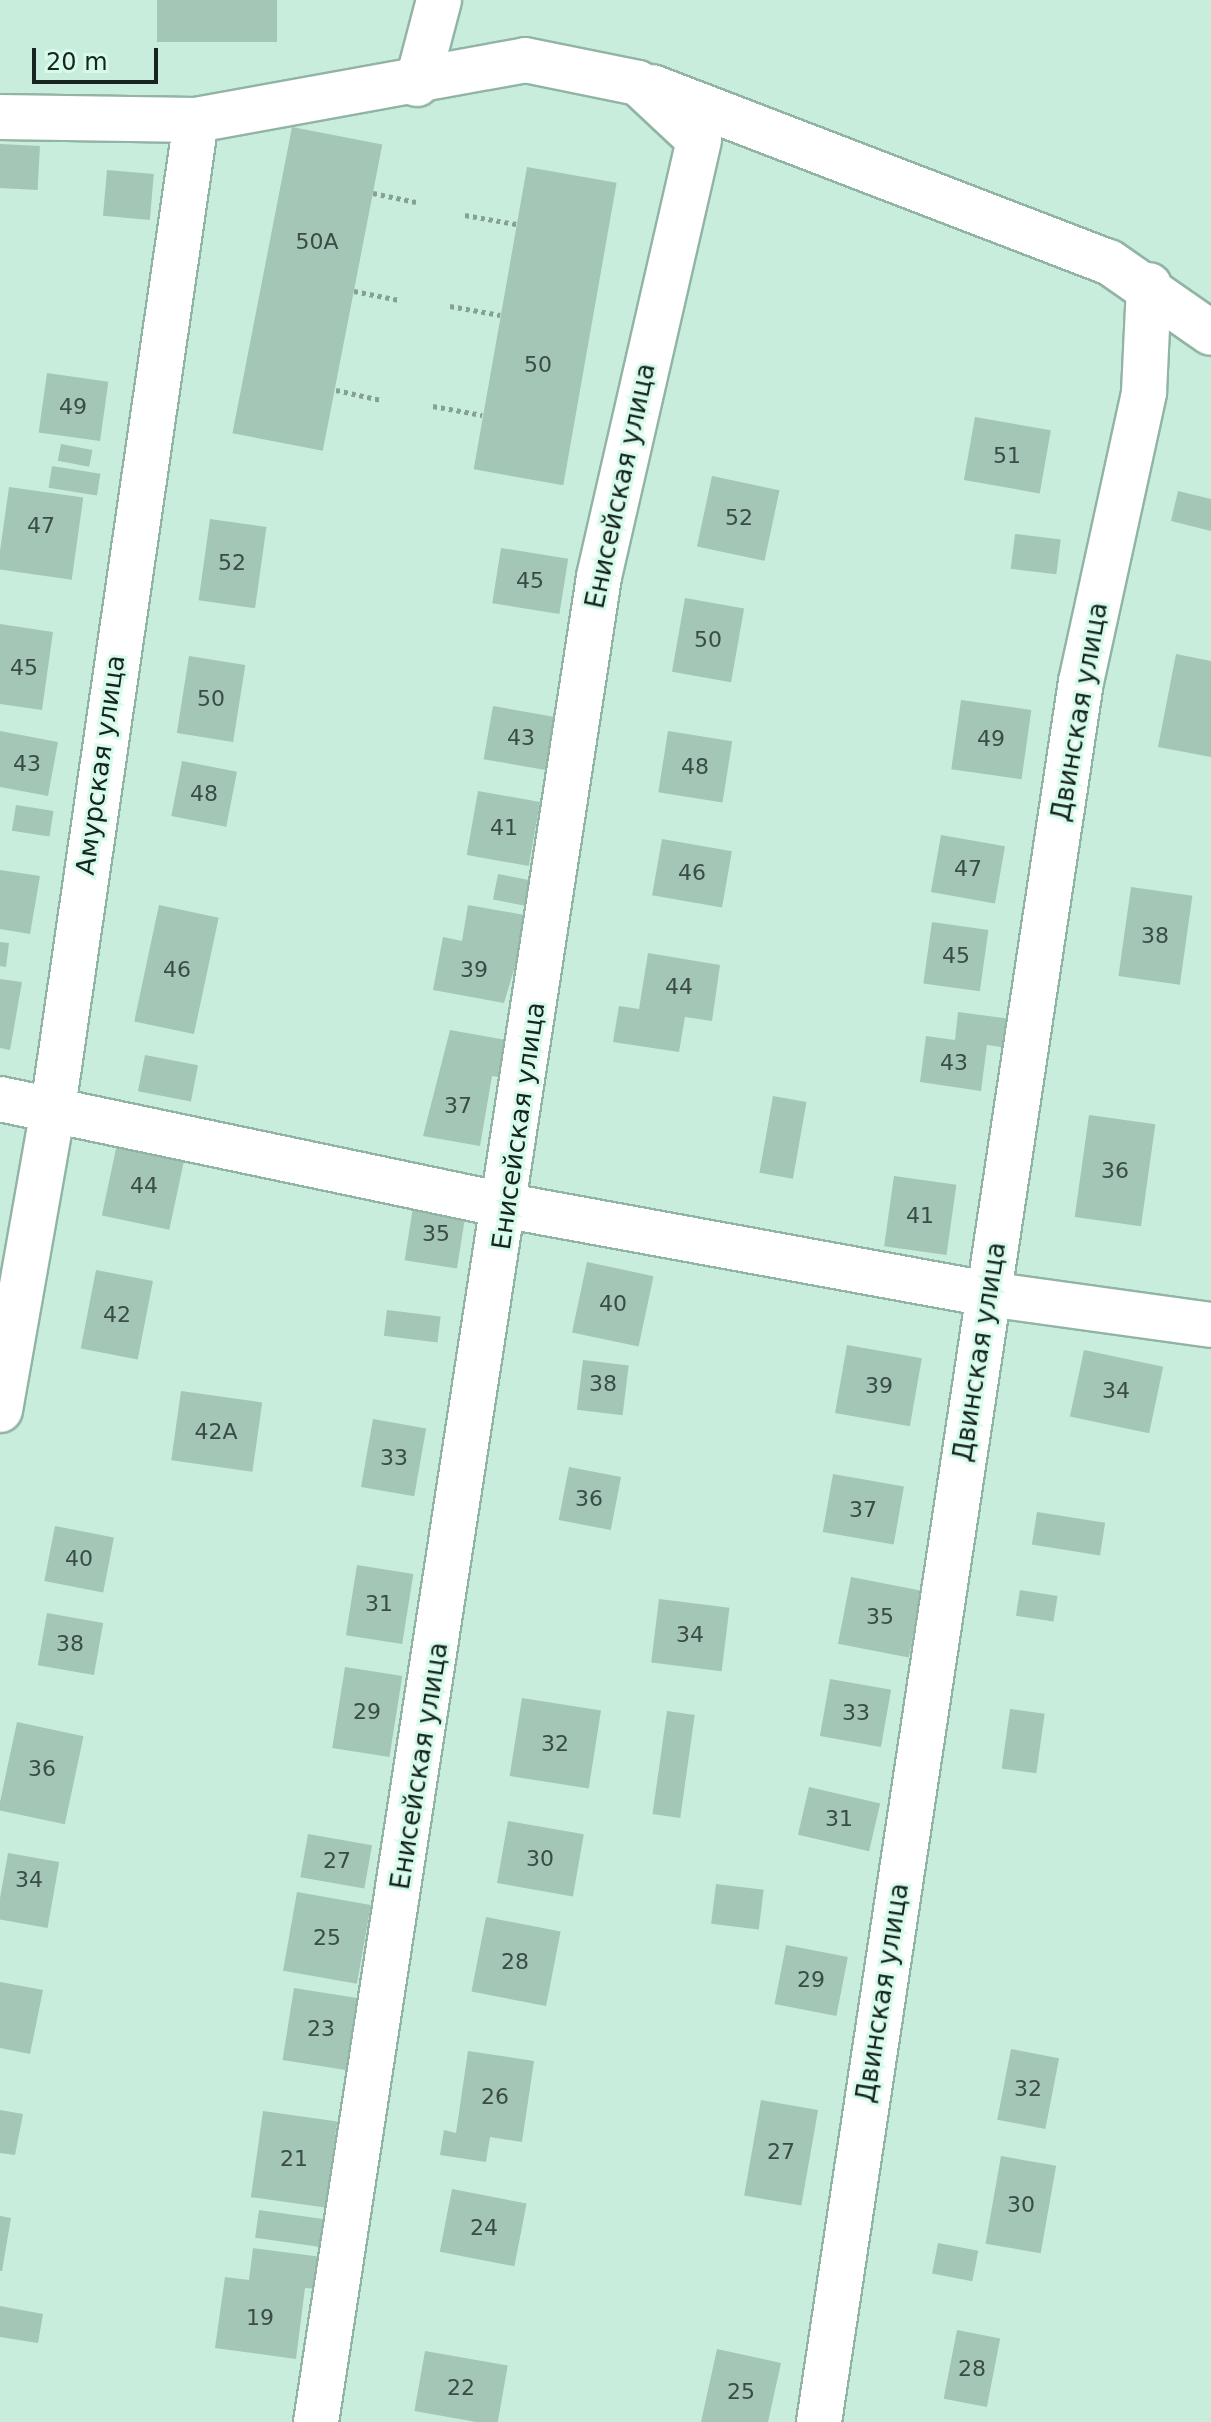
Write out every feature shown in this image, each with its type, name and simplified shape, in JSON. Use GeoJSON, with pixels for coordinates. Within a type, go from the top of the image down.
{"type":"FeatureCollection","features":[{"type":"Feature","properties":{"kind":"street"},"geometry":{"type":"LineString","coordinates":[[417,84],[439,0]]}},
{"type":"Feature","properties":{"kind":"street"},"geometry":{"type":"LineString","coordinates":[[0,117],[196,120],[417,84],[525,60],[638,83],[1109,262],[1149,285],[1211,333]]}},
{"type":"Feature","properties":{"kind":"street","name":"Енисейская улица"},"geometry":{"type":"LineString","coordinates":[[316,2422],[508,1206],[599,577],[699,140],[638,83]]}},
{"type":"Feature","properties":{"kind":"street","name":"Амурская улица"},"geometry":{"type":"LineString","coordinates":[[0,1410],[53,1108],[196,120]]}},
{"type":"Feature","properties":{"kind":"street","name":"Двинская улица"},"geometry":{"type":"LineString","coordinates":[[819,2422],[1081,682],[1144,392],[1149,285]]}},
{"type":"Feature","properties":{"kind":"street"},"geometry":{"type":"LineString","coordinates":[[0,1099],[508,1206],[988,1294],[1211,1325]]}},
{"type":"Feature","properties":{"kind":"path"},"geometry":{"type":"LineString","coordinates":[[373,193],[416,202]]}},
{"type":"Feature","properties":{"kind":"path"},"geometry":{"type":"LineString","coordinates":[[465,215],[516,224]]}},
{"type":"Feature","properties":{"kind":"path"},"geometry":{"type":"LineString","coordinates":[[354,291],[399,300]]}},
{"type":"Feature","properties":{"kind":"path"},"geometry":{"type":"LineString","coordinates":[[450,306],[500,315]]}},
{"type":"Feature","properties":{"kind":"path"},"geometry":{"type":"LineString","coordinates":[[336,390],[381,400]]}},
{"type":"Feature","properties":{"kind":"path"},"geometry":{"type":"LineString","coordinates":[[433,406],[482,415]]}},
{"type":"Feature","properties":{"kind":"building"},"geometry":{"type":"Polygon","coordinates":[[[157,0],[277,0],[277,42],[157,42],[157,0]]]}},
{"type":"Feature","properties":{"kind":"building"},"geometry":{"type":"Polygon","coordinates":[[[292,127],[382,145],[323,451],[232,433],[292,127]]]}},
{"type":"Feature","properties":{"kind":"building"},"geometry":{"type":"Polygon","coordinates":[[[0,144],[40,146],[38,190],[0,188],[0,144]]]}},
{"type":"Feature","properties":{"kind":"building"},"geometry":{"type":"Polygon","coordinates":[[[527,167],[617,183],[563,485],[474,469],[527,167]]]}},
{"type":"Feature","properties":{"kind":"building"},"geometry":{"type":"Polygon","coordinates":[[[107,170],[154,174],[150,220],[103,216],[107,170]]]}},
{"type":"Feature","properties":{"kind":"building"},"geometry":{"type":"Polygon","coordinates":[[[47,373],[108,382],[100,441],[39,432],[47,373]]]}},
{"type":"Feature","properties":{"kind":"building"},"geometry":{"type":"Polygon","coordinates":[[[975,417],[1051,430],[1040,493],[964,480],[975,417]]]}},
{"type":"Feature","properties":{"kind":"building"},"geometry":{"type":"Polygon","coordinates":[[[61,444],[92,450],[89,467],[58,461],[61,444]]]}},
{"type":"Feature","properties":{"kind":"building"},"geometry":{"type":"Polygon","coordinates":[[[52,466],[100,474],[97,495],[49,488],[52,466]]]}},
{"type":"Feature","properties":{"kind":"building"},"geometry":{"type":"Polygon","coordinates":[[[712,476],[779,490],[765,561],[697,546],[712,476]]]}},
{"type":"Feature","properties":{"kind":"building"},"geometry":{"type":"Polygon","coordinates":[[[9,487],[83,497],[72,580],[0,570],[9,487]]]}},
{"type":"Feature","properties":{"kind":"building"},"geometry":{"type":"Polygon","coordinates":[[[1178,491],[1211,499],[1211,531],[1171,521],[1178,491]]]}},
{"type":"Feature","properties":{"kind":"building"},"geometry":{"type":"Polygon","coordinates":[[[210,519],[266,527],[255,608],[199,600],[210,519]]]}},
{"type":"Feature","properties":{"kind":"building"},"geometry":{"type":"Polygon","coordinates":[[[1015,534],[1061,540],[1056,574],[1011,569],[1015,534]]]}},
{"type":"Feature","properties":{"kind":"building"},"geometry":{"type":"Polygon","coordinates":[[[501,548],[568,559],[559,614],[492,603],[501,548]]]}},
{"type":"Feature","properties":{"kind":"building"},"geometry":{"type":"Polygon","coordinates":[[[685,598],[744,608],[731,682],[672,672],[685,598]]]}},
{"type":"Feature","properties":{"kind":"building"},"geometry":{"type":"Polygon","coordinates":[[[0,624],[53,632],[42,710],[0,704],[0,624]]]}},
{"type":"Feature","properties":{"kind":"building"},"geometry":{"type":"Polygon","coordinates":[[[1176,654],[1211,661],[1211,757],[1158,747],[1176,654]]]}},
{"type":"Feature","properties":{"kind":"building"},"geometry":{"type":"Polygon","coordinates":[[[189,656],[245,665],[233,742],[177,733],[189,656]]]}},
{"type":"Feature","properties":{"kind":"building"},"geometry":{"type":"Polygon","coordinates":[[[961,700],[1031,710],[1022,779],[951,769],[961,700]]]}},
{"type":"Feature","properties":{"kind":"building"},"geometry":{"type":"Polygon","coordinates":[[[493,706],[559,718],[550,771],[484,759],[493,706]]]}},
{"type":"Feature","properties":{"kind":"building"},"geometry":{"type":"Polygon","coordinates":[[[0,731],[58,742],[48,796],[0,787],[0,731]]]}},
{"type":"Feature","properties":{"kind":"building"},"geometry":{"type":"Polygon","coordinates":[[[668,731],[732,741],[723,802],[658,792],[668,731]]]}},
{"type":"Feature","properties":{"kind":"building"},"geometry":{"type":"Polygon","coordinates":[[[182,761],[237,772],[226,827],[171,816],[182,761]]]}},
{"type":"Feature","properties":{"kind":"building"},"geometry":{"type":"Polygon","coordinates":[[[478,791],[540,802],[529,866],[467,855],[478,791]]]}},
{"type":"Feature","properties":{"kind":"building"},"geometry":{"type":"Polygon","coordinates":[[[16,805],[54,811],[49,837],[12,831],[16,805]]]}},
{"type":"Feature","properties":{"kind":"building"},"geometry":{"type":"Polygon","coordinates":[[[941,835],[1005,846],[995,903],[931,892],[941,835]]]}},
{"type":"Feature","properties":{"kind":"building"},"geometry":{"type":"Polygon","coordinates":[[[662,839],[732,851],[722,907],[652,895],[662,839]]]}},
{"type":"Feature","properties":{"kind":"building"},"geometry":{"type":"Polygon","coordinates":[[[0,870],[40,876],[30,934],[0,929],[0,870]]]}},
{"type":"Feature","properties":{"kind":"building"},"geometry":{"type":"Polygon","coordinates":[[[498,874],[535,881],[530,907],[493,900],[498,874]]]}},
{"type":"Feature","properties":{"kind":"building"},"geometry":{"type":"Polygon","coordinates":[[[1131,887],[1192,896],[1180,985],[1118,976],[1131,887]]]}},
{"type":"Feature","properties":{"kind":"building"},"geometry":{"type":"Polygon","coordinates":[[[159,905],[219,918],[194,1034],[134,1021],[159,905]]]}},
{"type":"Feature","properties":{"kind":"building"},"geometry":{"type":"Polygon","coordinates":[[[468,905],[530,916],[504,1003],[433,990],[443,937],[462,941],[468,905]]]}},
{"type":"Feature","properties":{"kind":"building"},"geometry":{"type":"Polygon","coordinates":[[[932,922],[988,930],[980,991],[923,983],[932,922]]]}},
{"type":"Feature","properties":{"kind":"building"},"geometry":{"type":"Polygon","coordinates":[[[0,942],[9,943],[6,967],[0,966],[0,942]]]}},
{"type":"Feature","properties":{"kind":"building"},"geometry":{"type":"Polygon","coordinates":[[[648,953],[720,965],[712,1021],[685,1017],[679,1052],[613,1042],[619,1006],[639,1009],[648,953]]]}},
{"type":"Feature","properties":{"kind":"building"},"geometry":{"type":"Polygon","coordinates":[[[0,979],[22,982],[10,1050],[0,1048],[0,979]]]}},
{"type":"Feature","properties":{"kind":"building"},"geometry":{"type":"Polygon","coordinates":[[[958,1012],[1011,1019],[1007,1048],[987,1045],[981,1091],[920,1082],[926,1036],[955,1040],[958,1012]]]}},
{"type":"Feature","properties":{"kind":"building"},"geometry":{"type":"Polygon","coordinates":[[[450,1030],[511,1041],[505,1078],[492,1076],[480,1146],[423,1136],[450,1030]]]}},
{"type":"Feature","properties":{"kind":"building"},"geometry":{"type":"Polygon","coordinates":[[[145,1055],[198,1065],[191,1102],[138,1091],[145,1055]]]}},
{"type":"Feature","properties":{"kind":"building"},"geometry":{"type":"Polygon","coordinates":[[[773,1096],[806,1102],[793,1179],[759,1173],[773,1096]]]}},
{"type":"Feature","properties":{"kind":"building"},"geometry":{"type":"Polygon","coordinates":[[[1089,1115],[1155,1124],[1141,1226],[1075,1217],[1089,1115]]]}},
{"type":"Feature","properties":{"kind":"building"},"geometry":{"type":"Polygon","coordinates":[[[117,1144],[184,1158],[169,1230],[102,1215],[117,1144]]]}},
{"type":"Feature","properties":{"kind":"building"},"geometry":{"type":"Polygon","coordinates":[[[894,1176],[956,1185],[947,1255],[884,1246],[894,1176]]]}},
{"type":"Feature","properties":{"kind":"building"},"geometry":{"type":"Polygon","coordinates":[[[414,1201],[466,1209],[457,1269],[405,1260],[414,1201]]]}},
{"type":"Feature","properties":{"kind":"building"},"geometry":{"type":"Polygon","coordinates":[[[587,1262],[654,1276],[639,1347],[572,1332],[587,1262]]]}},
{"type":"Feature","properties":{"kind":"building"},"geometry":{"type":"Polygon","coordinates":[[[96,1270],[153,1281],[138,1360],[81,1349],[96,1270]]]}},
{"type":"Feature","properties":{"kind":"building"},"geometry":{"type":"Polygon","coordinates":[[[387,1310],[441,1317],[437,1342],[384,1336],[387,1310]]]}},
{"type":"Feature","properties":{"kind":"building"},"geometry":{"type":"Polygon","coordinates":[[[847,1345],[922,1358],[910,1426],[835,1413],[847,1345]]]}},
{"type":"Feature","properties":{"kind":"building"},"geometry":{"type":"Polygon","coordinates":[[[1084,1350],[1163,1367],[1149,1433],[1070,1417],[1084,1350]]]}},
{"type":"Feature","properties":{"kind":"building"},"geometry":{"type":"Polygon","coordinates":[[[583,1360],[629,1366],[623,1415],[577,1410],[583,1360]]]}},
{"type":"Feature","properties":{"kind":"building"},"geometry":{"type":"Polygon","coordinates":[[[181,1391],[262,1402],[252,1472],[171,1460],[181,1391]]]}},
{"type":"Feature","properties":{"kind":"building"},"geometry":{"type":"Polygon","coordinates":[[[373,1419],[426,1428],[414,1496],[361,1487],[373,1419]]]}},
{"type":"Feature","properties":{"kind":"building"},"geometry":{"type":"Polygon","coordinates":[[[569,1467],[621,1477],[611,1530],[559,1520],[569,1467]]]}},
{"type":"Feature","properties":{"kind":"building"},"geometry":{"type":"Polygon","coordinates":[[[833,1474],[904,1487],[894,1545],[823,1532],[833,1474]]]}},
{"type":"Feature","properties":{"kind":"building"},"geometry":{"type":"Polygon","coordinates":[[[1037,1512],[1105,1523],[1100,1555],[1032,1545],[1037,1512]]]}},
{"type":"Feature","properties":{"kind":"building"},"geometry":{"type":"Polygon","coordinates":[[[55,1526],[114,1537],[103,1592],[44,1581],[55,1526]]]}},
{"type":"Feature","properties":{"kind":"building"},"geometry":{"type":"Polygon","coordinates":[[[357,1565],[413,1574],[402,1644],[346,1635],[357,1565]]]}},
{"type":"Feature","properties":{"kind":"building"},"geometry":{"type":"Polygon","coordinates":[[[851,1577],[922,1591],[909,1657],[838,1644],[851,1577]]]}},
{"type":"Feature","properties":{"kind":"building"},"geometry":{"type":"Polygon","coordinates":[[[1020,1590],[1058,1596],[1053,1622],[1016,1616],[1020,1590]]]}},
{"type":"Feature","properties":{"kind":"building"},"geometry":{"type":"Polygon","coordinates":[[[659,1599],[729,1608],[722,1671],[651,1663],[659,1599]]]}},
{"type":"Feature","properties":{"kind":"building"},"geometry":{"type":"Polygon","coordinates":[[[47,1613],[103,1623],[94,1675],[38,1665],[47,1613]]]}},
{"type":"Feature","properties":{"kind":"building"},"geometry":{"type":"Polygon","coordinates":[[[345,1667],[402,1676],[389,1757],[332,1748],[345,1667]]]}},
{"type":"Feature","properties":{"kind":"building"},"geometry":{"type":"Polygon","coordinates":[[[830,1679],[891,1690],[881,1747],[820,1736],[830,1679]]]}},
{"type":"Feature","properties":{"kind":"building"},"geometry":{"type":"Polygon","coordinates":[[[522,1698],[601,1711],[589,1789],[510,1776],[522,1698]]]}},
{"type":"Feature","properties":{"kind":"building"},"geometry":{"type":"Polygon","coordinates":[[[1010,1709],[1045,1714],[1036,1773],[1002,1768],[1010,1709]]]}},
{"type":"Feature","properties":{"kind":"building"},"geometry":{"type":"Polygon","coordinates":[[[667,1711],[695,1715],[680,1818],[653,1814],[667,1711]]]}},
{"type":"Feature","properties":{"kind":"building"},"geometry":{"type":"Polygon","coordinates":[[[17,1722],[84,1736],[65,1824],[0,1810],[17,1722]]]}},
{"type":"Feature","properties":{"kind":"building"},"geometry":{"type":"Polygon","coordinates":[[[809,1787],[880,1803],[869,1851],[798,1835],[809,1787]]]}},
{"type":"Feature","properties":{"kind":"building"},"geometry":{"type":"Polygon","coordinates":[[[508,1821],[584,1834],[573,1896],[497,1883],[508,1821]]]}},
{"type":"Feature","properties":{"kind":"building"},"geometry":{"type":"Polygon","coordinates":[[[308,1834],[372,1845],[364,1889],[300,1877],[308,1834]]]}},
{"type":"Feature","properties":{"kind":"building"},"geometry":{"type":"Polygon","coordinates":[[[8,1853],[59,1862],[48,1928],[0,1920],[0,1898],[8,1853]]]}},
{"type":"Feature","properties":{"kind":"building"},"geometry":{"type":"Polygon","coordinates":[[[716,1884],[764,1890],[759,1930],[711,1924],[716,1884]]]}},
{"type":"Feature","properties":{"kind":"building"},"geometry":{"type":"Polygon","coordinates":[[[297,1892],[371,1905],[357,1984],[283,1971],[297,1892]]]}},
{"type":"Feature","properties":{"kind":"building"},"geometry":{"type":"Polygon","coordinates":[[[486,1917],[561,1932],[546,2006],[471,1992],[486,1917]]]}},
{"type":"Feature","properties":{"kind":"building"},"geometry":{"type":"Polygon","coordinates":[[[786,1945],[848,1957],[836,2016],[775,2004],[786,1945]]]}},
{"type":"Feature","properties":{"kind":"building"},"geometry":{"type":"Polygon","coordinates":[[[0,1982],[43,1990],[30,2054],[0,2048],[0,1982]]]}},
{"type":"Feature","properties":{"kind":"building"},"geometry":{"type":"Polygon","coordinates":[[[294,1988],[360,1998],[349,2071],[283,2060],[294,1988]]]}},
{"type":"Feature","properties":{"kind":"building"},"geometry":{"type":"Polygon","coordinates":[[[1011,2049],[1059,2058],[1045,2129],[997,2120],[1011,2049]]]}},
{"type":"Feature","properties":{"kind":"building"},"geometry":{"type":"Polygon","coordinates":[[[468,2051],[534,2061],[522,2142],[490,2137],[486,2162],[440,2155],[444,2130],[456,2133],[468,2051]]]}},
{"type":"Feature","properties":{"kind":"building"},"geometry":{"type":"Polygon","coordinates":[[[761,2100],[818,2110],[801,2206],[744,2196],[761,2100]]]}},
{"type":"Feature","properties":{"kind":"building"},"geometry":{"type":"Polygon","coordinates":[[[0,2110],[23,2114],[15,2155],[0,2153],[0,2110]]]}},
{"type":"Feature","properties":{"kind":"building"},"geometry":{"type":"Polygon","coordinates":[[[263,2111],[337,2121],[325,2208],[251,2197],[263,2111]]]}},
{"type":"Feature","properties":{"kind":"building"},"geometry":{"type":"Polygon","coordinates":[[[1001,2156],[1056,2166],[1041,2253],[986,2244],[1001,2156]]]}},
{"type":"Feature","properties":{"kind":"building"},"geometry":{"type":"Polygon","coordinates":[[[452,2189],[527,2204],[514,2266],[440,2252],[452,2189]]]}},
{"type":"Feature","properties":{"kind":"building"},"geometry":{"type":"Polygon","coordinates":[[[259,2210],[324,2219],[320,2247],[255,2238],[259,2210]]]}},
{"type":"Feature","properties":{"kind":"building"},"geometry":{"type":"Polygon","coordinates":[[[0,2216],[11,2218],[2,2271],[0,2271],[0,2216]]]}},
{"type":"Feature","properties":{"kind":"building"},"geometry":{"type":"Polygon","coordinates":[[[938,2243],[978,2251],[972,2281],[932,2273],[938,2243]]]}},
{"type":"Feature","properties":{"kind":"building"},"geometry":{"type":"Polygon","coordinates":[[[253,2248],[322,2257],[318,2289],[305,2288],[296,2359],[215,2348],[225,2277],[249,2280],[253,2248]]]}},
{"type":"Feature","properties":{"kind":"building"},"geometry":{"type":"Polygon","coordinates":[[[0,2306],[43,2314],[38,2343],[0,2337],[0,2306]]]}},
{"type":"Feature","properties":{"kind":"building"},"geometry":{"type":"Polygon","coordinates":[[[957,2330],[1000,2338],[987,2407],[944,2399],[957,2330]]]}},
{"type":"Feature","properties":{"kind":"building"},"geometry":{"type":"Polygon","coordinates":[[[717,2349],[781,2363],[768,2422],[701,2422],[717,2349]]]}},
{"type":"Feature","properties":{"kind":"building"},"geometry":{"type":"Polygon","coordinates":[[[425,2351],[508,2366],[498,2422],[476,2422],[414,2411],[425,2351]]]}}]}
